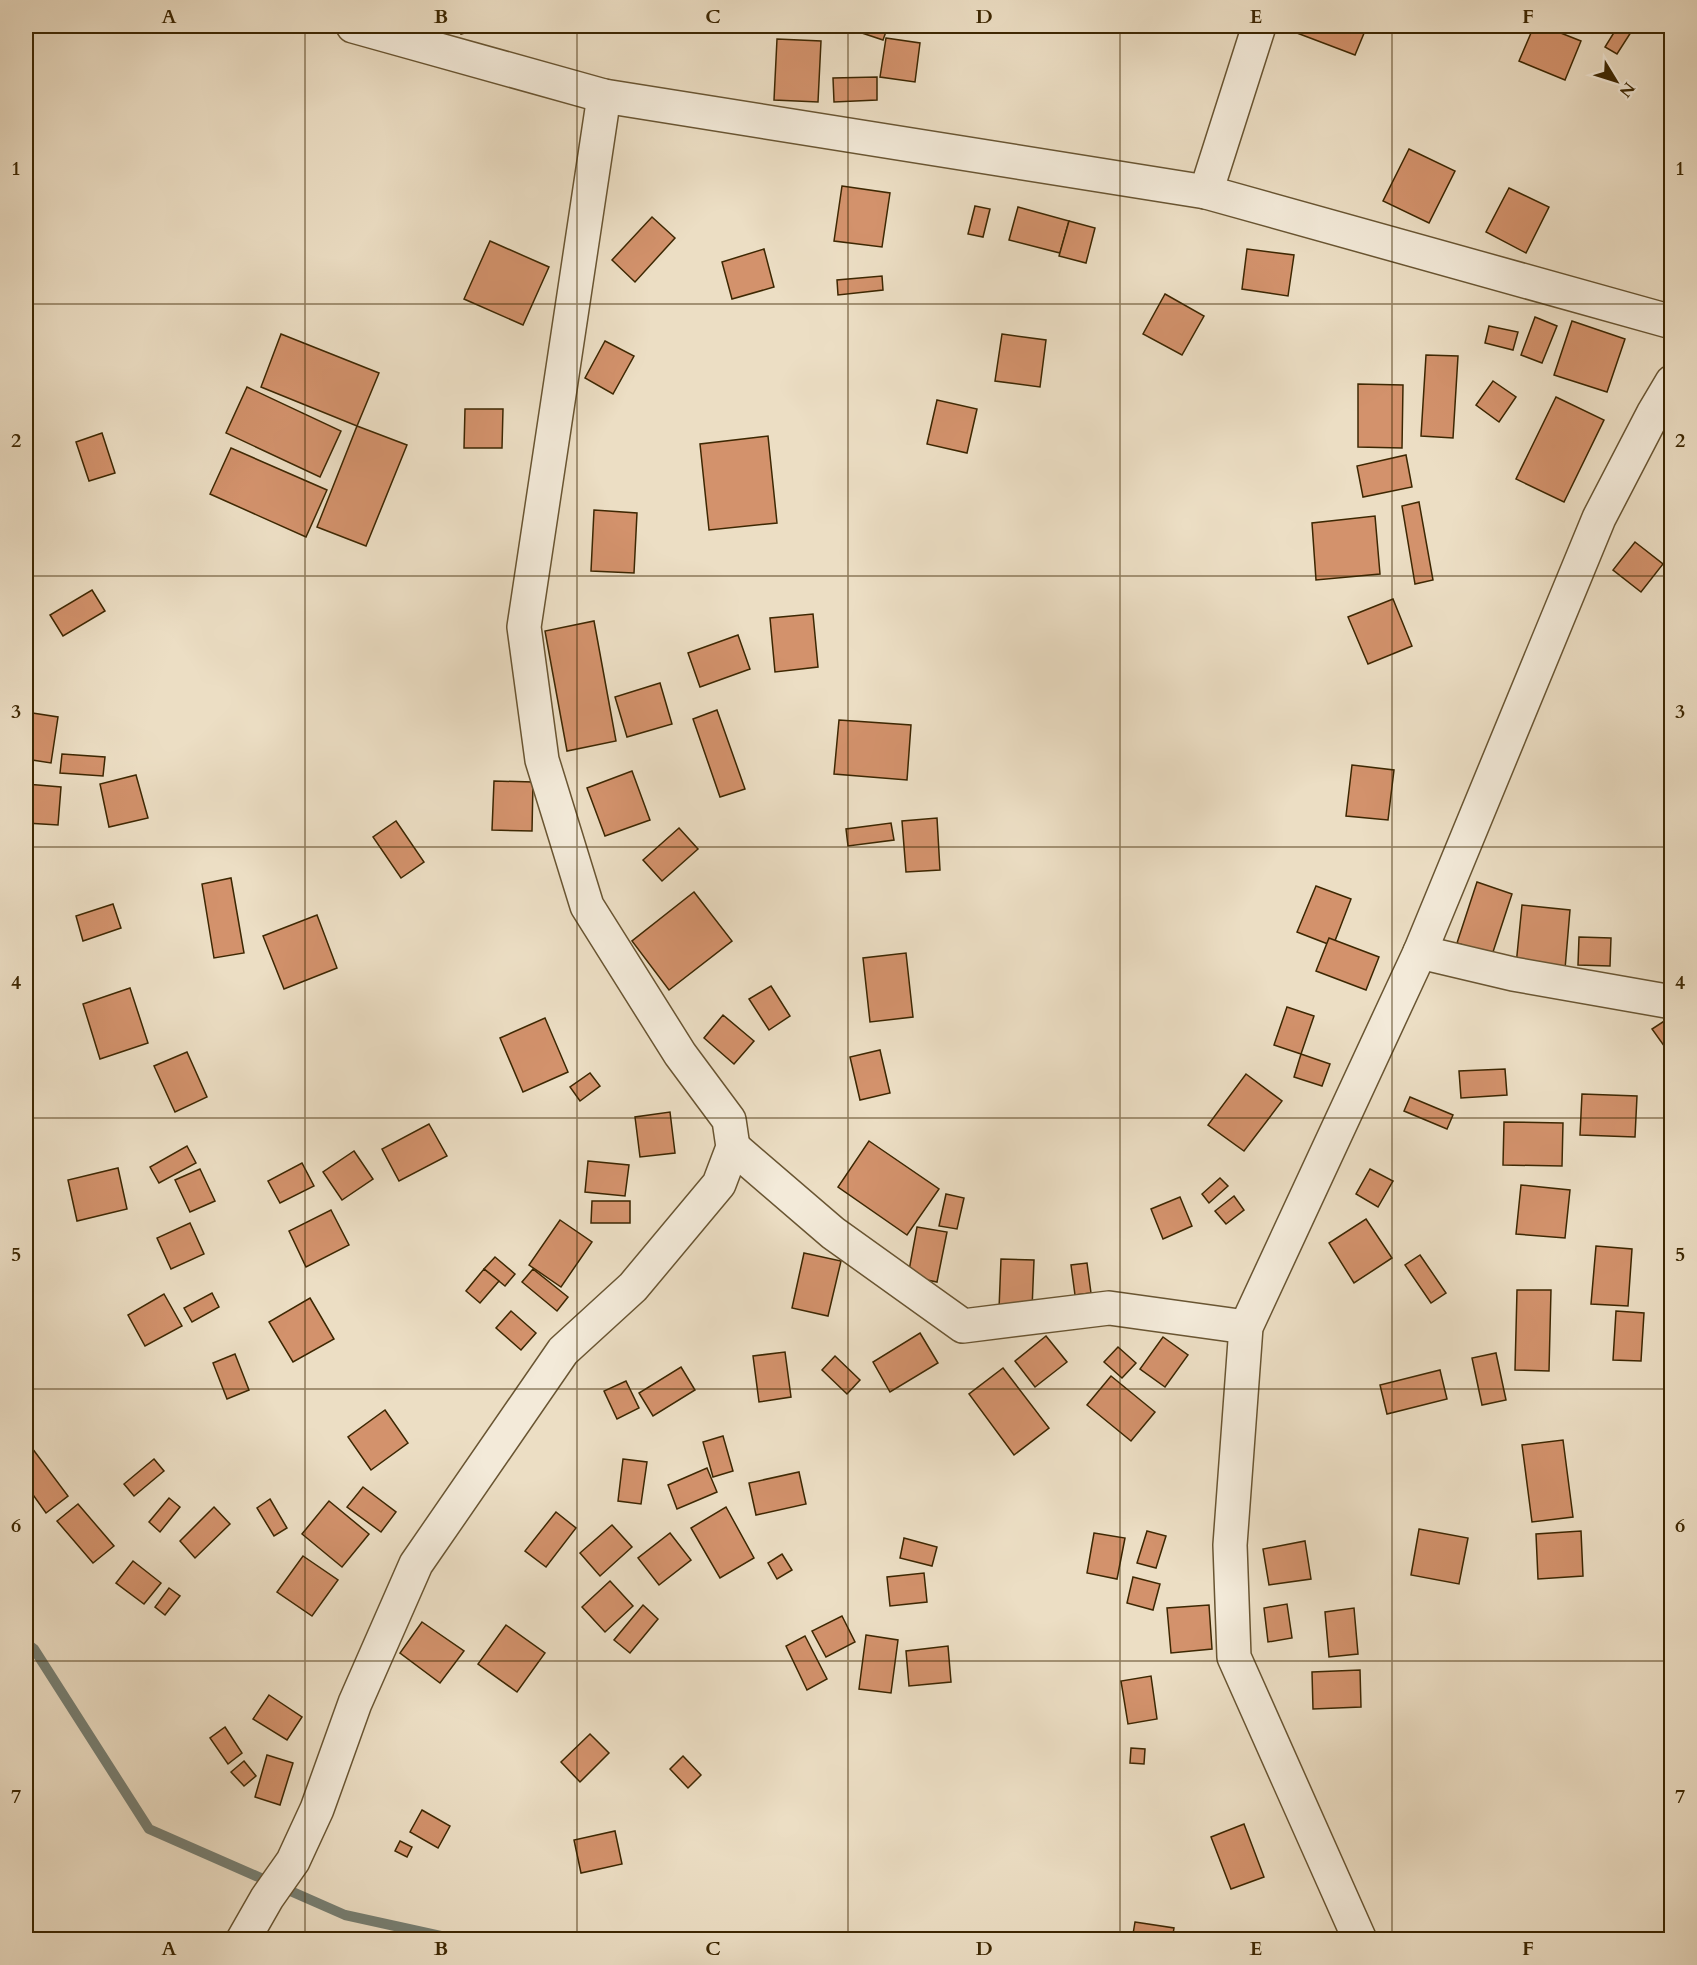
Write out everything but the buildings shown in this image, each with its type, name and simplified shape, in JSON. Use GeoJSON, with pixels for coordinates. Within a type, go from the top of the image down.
{"type":"FeatureCollection","features":[{"type":"Feature","properties":{"kind":"street"},"geometry":{"type":"LineString","coordinates":[[353,26],[604,96],[1206,192],[1671,322]]}},
{"type":"Feature","properties":{"kind":"street"},"geometry":{"type":"LineString","coordinates":[[1206,192],[1259,26]]}},
{"type":"Feature","properties":{"kind":"street"},"geometry":{"type":"LineString","coordinates":[[243,1940],[267,1898],[293,1861],[317,1809],[355,1702],[416,1564],[563,1351],[633,1287],[719,1184],[733,1147],[729,1120],[680,1054],[587,906],[542,760],[524,627],[604,96]]}},
{"type":"Feature","properties":{"kind":"street"},"geometry":{"type":"LineString","coordinates":[[1360,1940],[1234,1657],[1230,1545],[1246,1327],[1420,952],[1599,518],[1671,382]]}},
{"type":"Feature","properties":{"kind":"street"},"geometry":{"type":"LineString","coordinates":[[1420,952],[1513,974],[1671,1002]]}},
{"type":"Feature","properties":{"kind":"street"},"geometry":{"type":"LineString","coordinates":[[733,1147],[833,1233],[963,1326],[1109,1308],[1246,1327]]}},
{"type":"Feature","properties":{"kind":"waterway"},"geometry":{"type":"LineString","coordinates":[[26,1643],[34,1649],[149,1829],[345,1915],[459,1940]]}}]}
